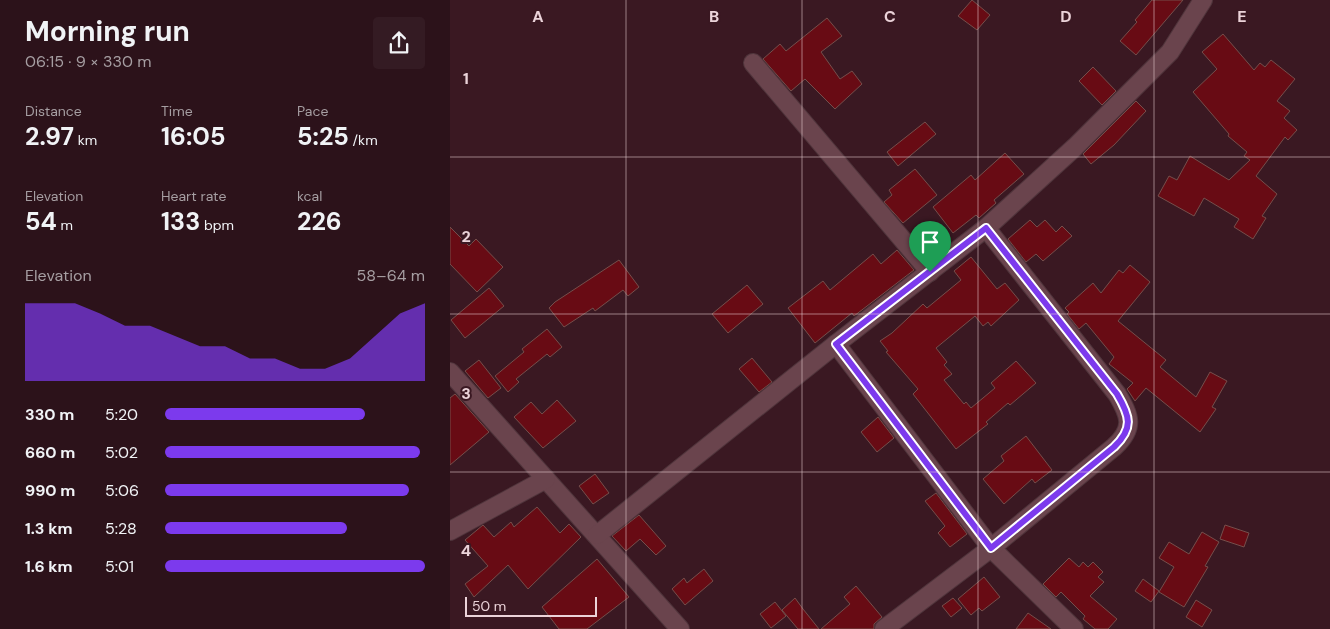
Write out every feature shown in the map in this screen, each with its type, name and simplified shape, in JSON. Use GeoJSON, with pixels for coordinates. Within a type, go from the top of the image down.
{"type":"FeatureCollection","features":[{"type":"Feature","properties":{"kind":"street"},"geometry":{"type":"LineString","coordinates":[[597,535],[836,344],[986,228],[1075,146],[1170,52],[1203,0]]}},
{"type":"Feature","properties":{"kind":"street"},"geometry":{"type":"LineString","coordinates":[[753,63],[930,272]]}},
{"type":"Feature","properties":{"kind":"street"},"geometry":{"type":"LineString","coordinates":[[884,629],[991,548],[1114,447],[1124,438],[1129,423],[1127,410],[1117,394],[986,228]]}},
{"type":"Feature","properties":{"kind":"street"},"geometry":{"type":"LineString","coordinates":[[836,344],[991,548],[1074,629]]}},
{"type":"Feature","properties":{"kind":"street"},"geometry":{"type":"LineString","coordinates":[[450,372],[680,629]]}},
{"type":"Feature","properties":{"kind":"street"},"geometry":{"type":"LineString","coordinates":[[450,531],[546,479]]}},
{"type":"Feature","properties":{"kind":"building"},"geometry":{"type":"Polygon","coordinates":[[[972,0],[990,15],[977,30],[958,16],[972,0]]]}},
{"type":"Feature","properties":{"kind":"building"},"geometry":{"type":"Polygon","coordinates":[[[1152,0],[1183,0],[1136,55],[1120,41],[1137,22],[1135,20],[1152,0]]]}},
{"type":"Feature","properties":{"kind":"building"},"geometry":{"type":"Polygon","coordinates":[[[827,18],[842,36],[821,52],[840,79],[852,71],[862,84],[835,109],[805,79],[791,91],[763,59],[780,44],[786,51],[827,18]]]}},
{"type":"Feature","properties":{"kind":"building"},"geometry":{"type":"Polygon","coordinates":[[[1223,34],[1254,70],[1260,63],[1265,67],[1271,60],[1295,79],[1277,101],[1290,111],[1284,118],[1297,130],[1288,140],[1285,137],[1256,176],[1277,194],[1262,216],[1266,218],[1253,239],[1234,227],[1239,219],[1204,198],[1194,216],[1158,196],[1169,176],[1177,180],[1190,156],[1229,180],[1250,160],[1244,156],[1247,152],[1228,136],[1229,134],[1193,92],[1217,69],[1202,52],[1223,34]]]}},
{"type":"Feature","properties":{"kind":"building"},"geometry":{"type":"Polygon","coordinates":[[[1093,67],[1116,91],[1102,105],[1079,81],[1093,67]]]}},
{"type":"Feature","properties":{"kind":"building"},"geometry":{"type":"Polygon","coordinates":[[[1136,101],[1146,111],[1114,145],[1091,164],[1083,154],[1136,101]]]}},
{"type":"Feature","properties":{"kind":"building"},"geometry":{"type":"Polygon","coordinates":[[[925,122],[936,134],[898,166],[887,152],[925,122]]]}},
{"type":"Feature","properties":{"kind":"building"},"geometry":{"type":"Polygon","coordinates":[[[1005,153],[1024,174],[994,200],[996,203],[979,218],[976,215],[953,233],[933,207],[971,175],[975,180],[1005,153]]]}},
{"type":"Feature","properties":{"kind":"building"},"geometry":{"type":"Polygon","coordinates":[[[915,169],[937,195],[903,223],[884,202],[892,195],[889,190],[915,169]]]}},
{"type":"Feature","properties":{"kind":"building"},"geometry":{"type":"Polygon","coordinates":[[[1030,220],[1037,227],[1045,220],[1056,232],[1062,226],[1072,236],[1043,261],[1036,254],[1026,262],[1008,239],[1030,220]]]}},
{"type":"Feature","properties":{"kind":"building"},"geometry":{"type":"Polygon","coordinates":[[[450,227],[469,246],[476,239],[503,267],[477,292],[450,264],[450,227]]]}},
{"type":"Feature","properties":{"kind":"building"},"geometry":{"type":"Polygon","coordinates":[[[897,250],[914,270],[854,316],[852,313],[815,343],[788,308],[823,281],[830,290],[873,254],[881,264],[897,250]]]}},
{"type":"Feature","properties":{"kind":"building"},"geometry":{"type":"Polygon","coordinates":[[[971,257],[997,289],[1005,283],[1019,300],[991,326],[988,322],[983,326],[975,316],[936,348],[947,362],[944,365],[952,374],[944,380],[964,404],[966,402],[971,408],[995,388],[991,383],[1016,361],[1036,383],[1010,405],[1008,403],[986,422],[988,424],[956,449],[913,394],[918,389],[886,352],[888,351],[880,341],[892,333],[923,304],[927,308],[961,280],[954,271],[971,257]]]}},
{"type":"Feature","properties":{"kind":"building"},"geometry":{"type":"Polygon","coordinates":[[[619,260],[639,287],[628,296],[623,290],[595,311],[593,308],[564,327],[549,308],[555,302],[619,260]]]}},
{"type":"Feature","properties":{"kind":"building"},"geometry":{"type":"Polygon","coordinates":[[[1130,265],[1150,282],[1118,321],[1166,360],[1160,367],[1196,397],[1210,372],[1227,381],[1212,407],[1216,409],[1200,432],[1146,388],[1135,401],[1127,389],[1133,383],[1109,364],[1114,357],[1086,323],[1079,329],[1067,314],[1069,312],[1065,308],[1093,283],[1101,293],[1119,270],[1123,273],[1130,265]]]}},
{"type":"Feature","properties":{"kind":"building"},"geometry":{"type":"Polygon","coordinates":[[[747,285],[763,304],[728,333],[712,314],[747,285]]]}},
{"type":"Feature","properties":{"kind":"building"},"geometry":{"type":"Polygon","coordinates":[[[489,288],[504,306],[465,338],[451,320],[489,288]]]}},
{"type":"Feature","properties":{"kind":"building"},"geometry":{"type":"Polygon","coordinates":[[[547,329],[562,347],[550,357],[547,354],[516,379],[519,382],[508,392],[495,376],[524,352],[522,349],[547,329]]]}},
{"type":"Feature","properties":{"kind":"building"},"geometry":{"type":"Polygon","coordinates":[[[752,358],[772,382],[759,392],[739,369],[752,358]]]}},
{"type":"Feature","properties":{"kind":"building"},"geometry":{"type":"Polygon","coordinates":[[[479,360],[501,388],[488,398],[465,371],[479,360]]]}},
{"type":"Feature","properties":{"kind":"building"},"geometry":{"type":"Polygon","coordinates":[[[455,394],[489,432],[450,465],[450,398],[455,394]]]}},
{"type":"Feature","properties":{"kind":"building"},"geometry":{"type":"Polygon","coordinates":[[[557,400],[576,421],[543,448],[514,417],[531,402],[542,414],[557,400]]]}},
{"type":"Feature","properties":{"kind":"building"},"geometry":{"type":"Polygon","coordinates":[[[878,417],[894,438],[877,452],[861,432],[878,417]]]}},
{"type":"Feature","properties":{"kind":"building"},"geometry":{"type":"Polygon","coordinates":[[[1026,436],[1052,470],[1035,483],[1032,479],[1004,504],[983,479],[1004,461],[1001,456],[1026,436]]]}},
{"type":"Feature","properties":{"kind":"building"},"geometry":{"type":"Polygon","coordinates":[[[595,474],[609,493],[593,504],[579,486],[595,474]]]}},
{"type":"Feature","properties":{"kind":"building"},"geometry":{"type":"Polygon","coordinates":[[[936,493],[967,534],[950,547],[938,533],[945,526],[925,501],[936,493]]]}},
{"type":"Feature","properties":{"kind":"building"},"geometry":{"type":"Polygon","coordinates":[[[537,507],[560,533],[569,524],[581,537],[528,589],[508,565],[474,597],[465,584],[488,566],[465,540],[483,525],[494,537],[511,522],[514,527],[537,507]]]}},
{"type":"Feature","properties":{"kind":"building"},"geometry":{"type":"Polygon","coordinates":[[[639,515],[666,546],[656,555],[640,539],[626,551],[612,536],[639,515]]]}},
{"type":"Feature","properties":{"kind":"building"},"geometry":{"type":"Polygon","coordinates":[[[1225,525],[1249,533],[1244,547],[1220,539],[1225,525]]]}},
{"type":"Feature","properties":{"kind":"building"},"geometry":{"type":"Polygon","coordinates":[[[1202,532],[1219,542],[1205,566],[1208,567],[1184,607],[1159,592],[1174,567],[1159,558],[1169,542],[1189,554],[1202,532]]]}},
{"type":"Feature","properties":{"kind":"building"},"geometry":{"type":"Polygon","coordinates":[[[1069,558],[1079,567],[1083,562],[1088,567],[1093,562],[1103,572],[1098,577],[1104,582],[1090,596],[1117,619],[1108,629],[1095,629],[1083,619],[1085,616],[1061,592],[1056,597],[1043,584],[1069,558]]]}},
{"type":"Feature","properties":{"kind":"building"},"geometry":{"type":"Polygon","coordinates":[[[597,559],[629,597],[587,629],[559,629],[542,607],[597,559]]]}},
{"type":"Feature","properties":{"kind":"building"},"geometry":{"type":"Polygon","coordinates":[[[704,569],[713,581],[685,605],[672,589],[684,578],[687,583],[704,569]]]}},
{"type":"Feature","properties":{"kind":"building"},"geometry":{"type":"Polygon","coordinates":[[[984,577],[1000,597],[982,611],[979,608],[971,615],[958,599],[984,577]]]}},
{"type":"Feature","properties":{"kind":"building"},"geometry":{"type":"Polygon","coordinates":[[[1143,579],[1159,591],[1151,602],[1135,591],[1143,579]]]}},
{"type":"Feature","properties":{"kind":"building"},"geometry":{"type":"Polygon","coordinates":[[[856,586],[882,617],[874,624],[874,629],[821,629],[850,604],[844,597],[856,586]]]}},
{"type":"Feature","properties":{"kind":"building"},"geometry":{"type":"Polygon","coordinates":[[[795,598],[819,629],[798,629],[782,610],[795,598]]]}},
{"type":"Feature","properties":{"kind":"building"},"geometry":{"type":"Polygon","coordinates":[[[953,598],[962,608],[951,617],[942,606],[953,598]]]}},
{"type":"Feature","properties":{"kind":"building"},"geometry":{"type":"Polygon","coordinates":[[[1196,600],[1212,610],[1202,627],[1186,617],[1196,600]]]}},
{"type":"Feature","properties":{"kind":"building"},"geometry":{"type":"Polygon","coordinates":[[[775,602],[786,616],[771,628],[760,614],[775,602]]]}},
{"type":"Feature","properties":{"kind":"building"},"geometry":{"type":"Polygon","coordinates":[[[1028,613],[1051,629],[1016,629],[1028,613]]]}},
{"type":"Feature","properties":{"kind":"route"},"geometry":{"type":"LineString","coordinates":[[986,228],[1117,394],[1127,410],[1129,423],[1124,438],[991,548],[836,344],[930,272],[986,228]]}}]}
